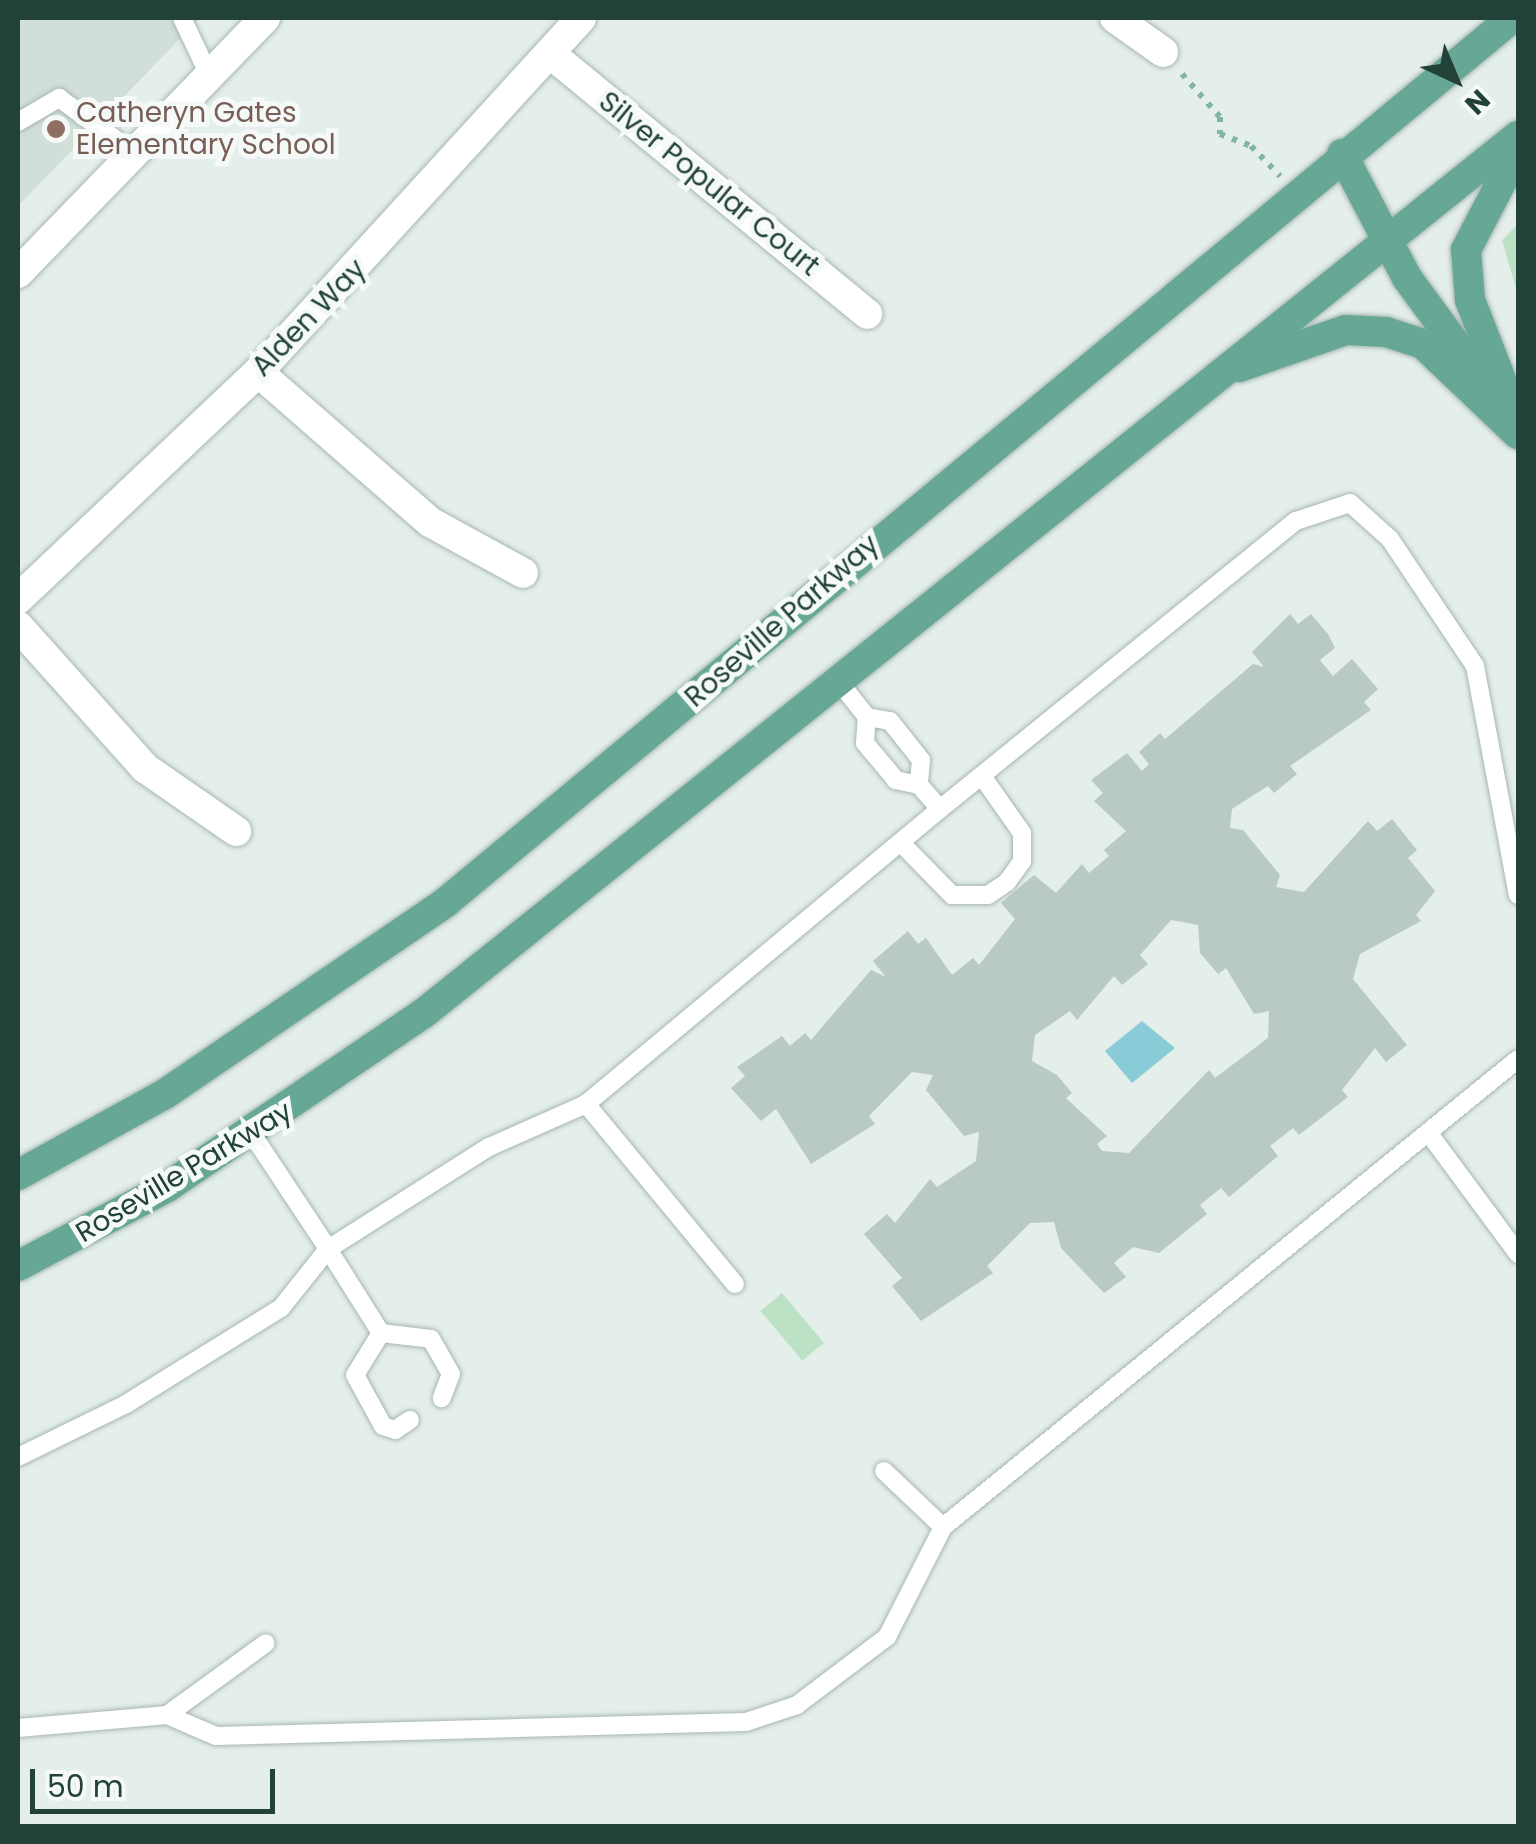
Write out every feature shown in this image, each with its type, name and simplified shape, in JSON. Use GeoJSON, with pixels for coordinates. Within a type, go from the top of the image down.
{"type":"FeatureCollection","features":[{"type":"Feature","properties":{"kind":"main road","name":"Roseville Parkway"},"geometry":{"type":"LineString","coordinates":[[18,1175],[165,1094],[446,902],[1295,191],[1512,18]]}},
{"type":"Feature","properties":{"kind":"main road","name":"Roseville Parkway"},"geometry":{"type":"LineString","coordinates":[[18,1266],[252,1134],[495,959],[1222,373],[1384,237],[1518,136]]}},
{"type":"Feature","properties":{"kind":"main road"},"geometry":{"type":"LineString","coordinates":[[1518,150],[1466,250],[1470,300],[1518,430]]}},
{"type":"Feature","properties":{"kind":"main road"},"geometry":{"type":"LineString","coordinates":[[1342,154],[1384,237],[1518,430]]}},
{"type":"Feature","properties":{"kind":"main road"},"geometry":{"type":"LineString","coordinates":[[1222,373],[1346,330],[1386,332],[1423,344],[1518,430]]}},
{"type":"Feature","properties":{"kind":"street"},"geometry":{"type":"LineString","coordinates":[[18,273],[137,156],[265,18]]}},
{"type":"Feature","properties":{"kind":"street","name":"Alden Way"},"geometry":{"type":"LineString","coordinates":[[18,599],[258,372],[552,55],[581,18]]}},
{"type":"Feature","properties":{"kind":"street"},"geometry":{"type":"LineString","coordinates":[[1115,18],[1162,52]]}},
{"type":"Feature","properties":{"kind":"street","name":"Silver Popular Court"},"geometry":{"type":"LineString","coordinates":[[552,55],[867,314]]}},
{"type":"Feature","properties":{"kind":"street"},"geometry":{"type":"LineString","coordinates":[[258,372],[430,522],[523,573]]}},
{"type":"Feature","properties":{"kind":"street"},"geometry":{"type":"LineString","coordinates":[[18,626],[145,768],[236,832]]}},
{"type":"Feature","properties":{"kind":"lane"},"geometry":{"type":"LineString","coordinates":[[182,18],[210,77]]}},
{"type":"Feature","properties":{"kind":"lane"},"geometry":{"type":"LineString","coordinates":[[18,122],[59,98],[137,156]]}},
{"type":"Feature","properties":{"kind":"lane"},"geometry":{"type":"LineString","coordinates":[[18,1457],[126,1404],[281,1308],[328,1249],[490,1147],[586,1104],[940,809],[1296,521],[1350,503],[1390,540],[1475,666],[1518,895]]}},
{"type":"Feature","properties":{"kind":"lane"},"geometry":{"type":"LineString","coordinates":[[840,683],[866,718],[865,742],[896,780],[920,785],[940,809]]}},
{"type":"Feature","properties":{"kind":"lane"},"geometry":{"type":"LineString","coordinates":[[866,718],[890,722],[920,760],[920,785]]}},
{"type":"Feature","properties":{"kind":"lane"},"geometry":{"type":"LineString","coordinates":[[900,843],[952,896],[988,895],[1007,882],[1022,861],[1022,833],[982,776]]}},
{"type":"Feature","properties":{"kind":"lane"},"geometry":{"type":"LineString","coordinates":[[18,1728],[166,1716],[216,1736],[746,1722],[797,1705],[886,1637],[943,1527],[1430,1135],[1518,1059]]}},
{"type":"Feature","properties":{"kind":"lane"},"geometry":{"type":"LineString","coordinates":[[586,1104],[735,1284]]}},
{"type":"Feature","properties":{"kind":"lane"},"geometry":{"type":"LineString","coordinates":[[252,1134],[381,1333]]}},
{"type":"Feature","properties":{"kind":"lane"},"geometry":{"type":"LineString","coordinates":[[1430,1135],[1518,1254]]}},
{"type":"Feature","properties":{"kind":"lane"},"geometry":{"type":"LineString","coordinates":[[381,1333],[430,1339],[451,1374],[442,1398]]}},
{"type":"Feature","properties":{"kind":"lane"},"geometry":{"type":"LineString","coordinates":[[381,1333],[355,1375],[383,1426],[395,1430],[410,1420]]}},
{"type":"Feature","properties":{"kind":"lane"},"geometry":{"type":"LineString","coordinates":[[884,1471],[943,1527]]}},
{"type":"Feature","properties":{"kind":"lane"},"geometry":{"type":"LineString","coordinates":[[166,1716],[266,1643]]}},
{"type":"Feature","properties":{"kind":"path"},"geometry":{"type":"LineString","coordinates":[[1162,52],[1220,118],[1220,134],[1251,146],[1295,191]]}},
{"type":"Feature","properties":{"kind":"shaded area","name":"Catheryn Gates Elementary School"},"geometry":{"type":"Polygon","coordinates":[[[18,18],[200,18],[18,206],[18,18]]]}},
{"type":"Feature","properties":{"kind":"green space"},"geometry":{"type":"Polygon","coordinates":[[[1518,224],[1518,295],[1502,240],[1518,224]]]}},
{"type":"Feature","properties":{"kind":"green space"},"geometry":{"type":"Polygon","coordinates":[[[782,1293],[824,1343],[802,1361],[761,1311],[782,1293]]]}},
{"type":"Feature","properties":{"kind":"water"},"geometry":{"type":"Polygon","coordinates":[[[1142,1021],[1175,1048],[1132,1083],[1105,1051],[1142,1021]]]}},
{"type":"Feature","properties":{"kind":"building"},"geometry":{"type":"Polygon","coordinates":[[[1290,614],[1298,624],[1311,614],[1335,648],[1320,660],[1333,676],[1352,659],[1378,689],[1364,702],[1371,710],[1290,766],[1297,774],[1274,793],[1268,786],[1232,809],[1230,828],[1243,830],[1280,875],[1276,887],[1304,892],[1368,821],[1377,831],[1392,819],[1417,850],[1408,858],[1435,891],[1416,915],[1421,921],[1360,954],[1353,979],[1407,1045],[1386,1062],[1375,1048],[1342,1090],[1348,1097],[1299,1135],[1293,1128],[1270,1146],[1278,1156],[1229,1197],[1221,1188],[1200,1205],[1207,1214],[1159,1253],[1133,1247],[1114,1263],[1126,1277],[1104,1293],[1061,1248],[1054,1222],[1030,1223],[987,1266],[993,1273],[921,1321],[892,1286],[902,1278],[864,1234],[887,1214],[895,1223],[930,1179],[937,1187],[976,1161],[979,1132],[964,1136],[926,1090],[933,1075],[912,1072],[869,1116],[875,1124],[811,1164],[776,1109],[761,1121],[731,1088],[745,1076],[737,1067],[782,1036],[790,1046],[805,1033],[811,1040],[871,970],[886,977],[873,961],[908,931],[918,944],[926,938],[952,975],[973,958],[979,965],[1015,919],[1001,903],[1034,875],[1056,893],[1082,864],[1089,873],[1109,856],[1104,850],[1126,831],[1094,801],[1103,793],[1091,780],[1127,753],[1142,771],[1149,764],[1139,752],[1160,733],[1165,739],[1253,664],[1264,667],[1252,652],[1290,614]],[[1171,920],[1140,955],[1148,964],[1122,985],[1114,976],[1077,1020],[1070,1011],[1035,1035],[1032,1061],[1057,1075],[1072,1093],[1066,1098],[1107,1136],[1097,1144],[1102,1151],[1129,1153],[1209,1070],[1215,1078],[1268,1038],[1269,1011],[1254,1014],[1226,968],[1218,974],[1200,953],[1198,925],[1171,920]]]}},
{"type":"Feature","properties":{"kind":"place","name":"Catheryn Gates Elementary School"},"geometry":{"type":"Point","coordinates":[56,129]}}]}
